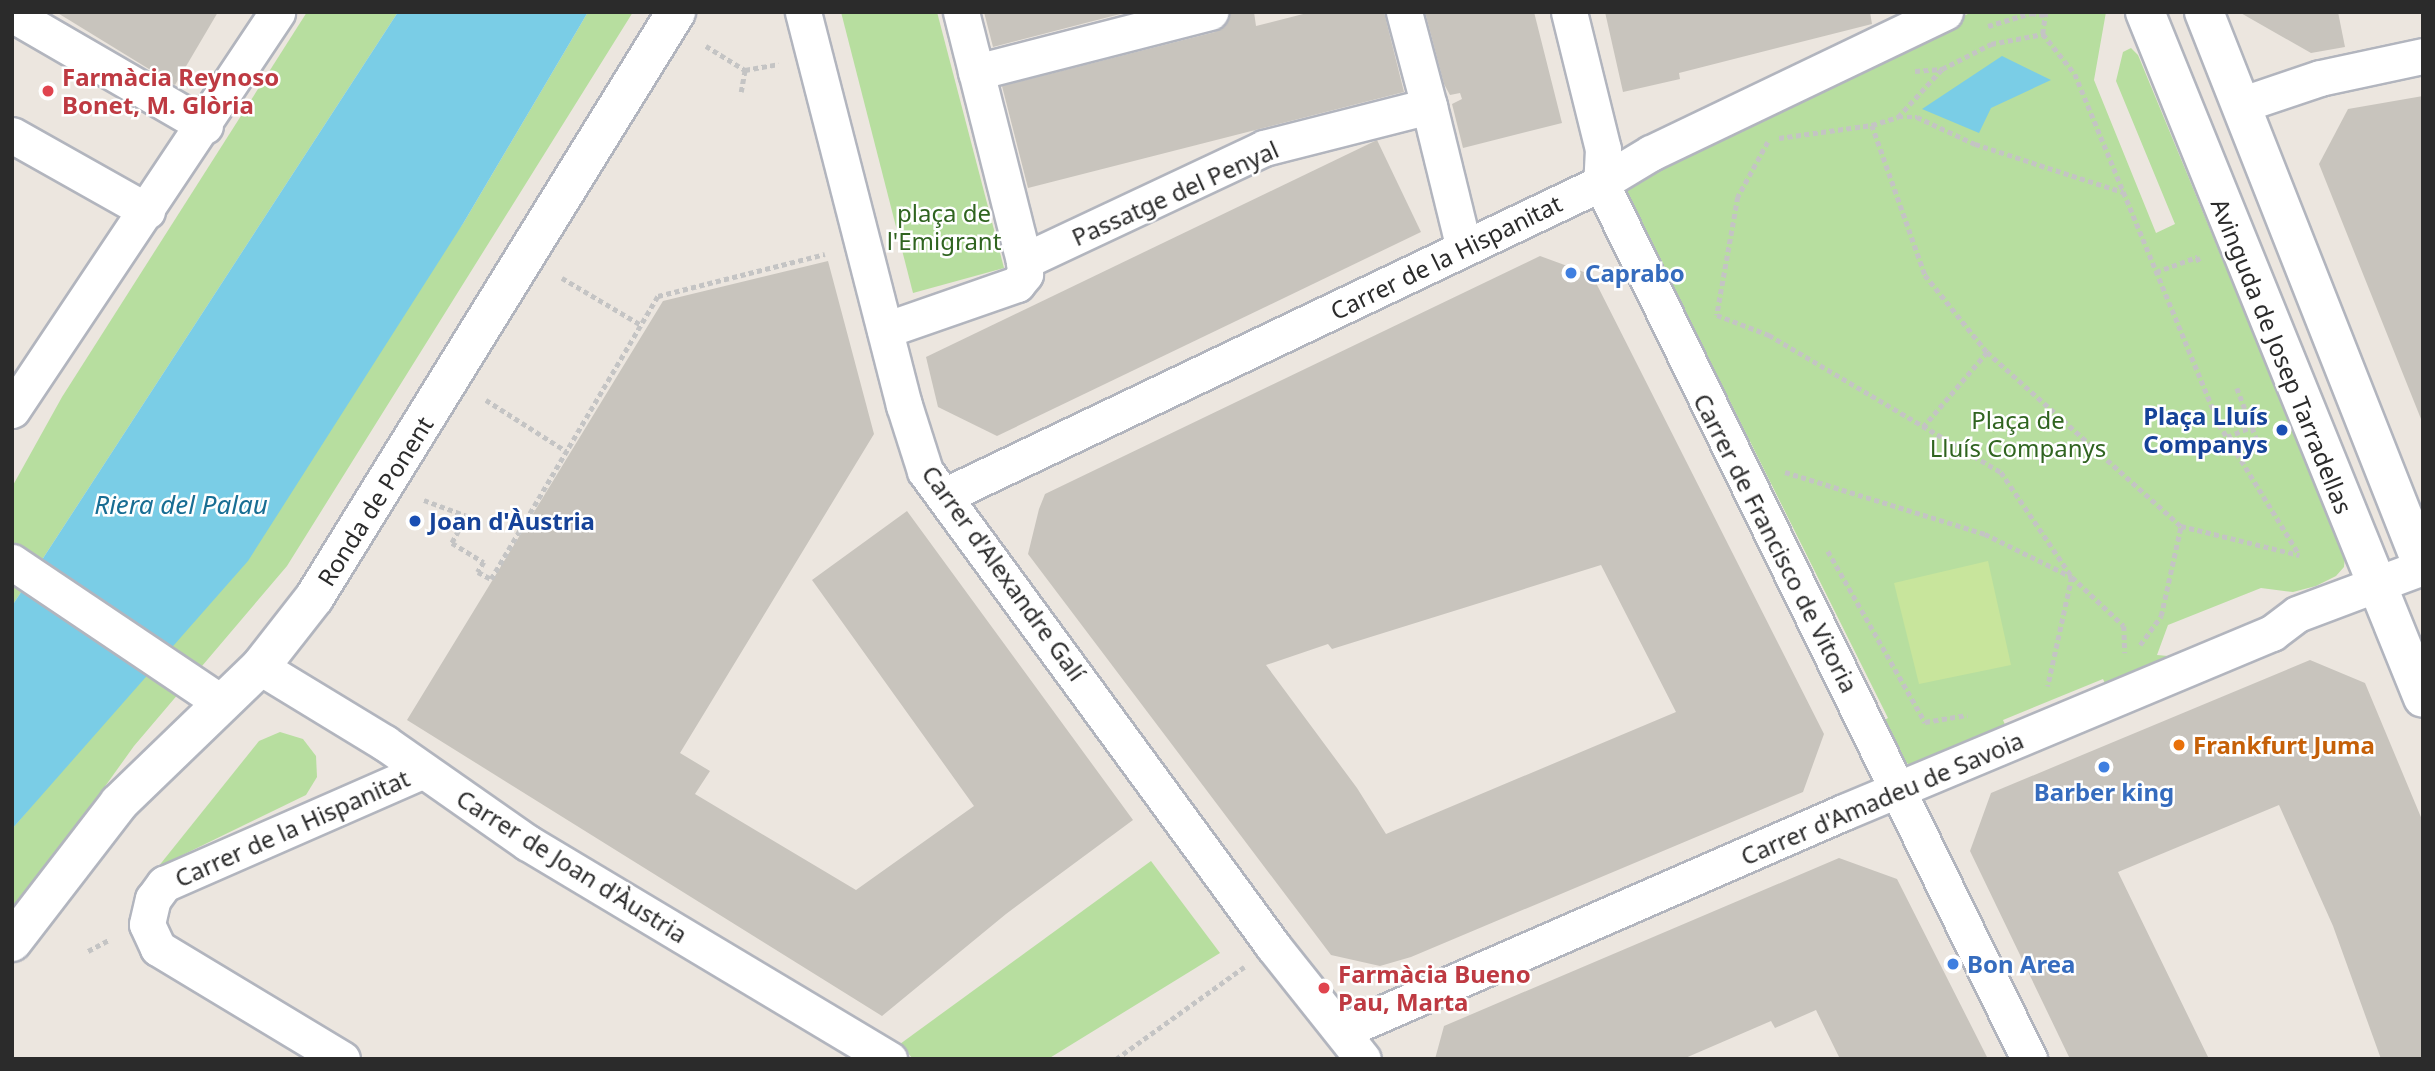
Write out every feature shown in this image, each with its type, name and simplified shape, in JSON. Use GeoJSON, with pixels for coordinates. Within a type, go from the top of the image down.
{"type":"FeatureCollection","features":[{"type":"Feature","properties":{"kind":"street"},"geometry":{"type":"LineString","coordinates":[[12,410],[205,126],[277,12]]}},
{"type":"Feature","properties":{"kind":"street","name":"Ronda de Ponent"},"geometry":{"type":"LineString","coordinates":[[12,942],[119,803],[220,702],[260,667],[330,573],[676,12]]}},
{"type":"Feature","properties":{"kind":"street","name":"Carrer d'Alexandre Galí"},"geometry":{"type":"LineString","coordinates":[[803,12],[885,330],[925,471],[1181,813],[1273,946],[1363,1059]]}},
{"type":"Feature","properties":{"kind":"street"},"geometry":{"type":"LineString","coordinates":[[885,330],[1017,284],[1025,274],[1024,261],[961,12]]}},
{"type":"Feature","properties":{"kind":"street"},"geometry":{"type":"LineString","coordinates":[[976,72],[1210,12]]}},
{"type":"Feature","properties":{"kind":"street"},"geometry":{"type":"LineString","coordinates":[[1404,12],[1464,248]]}},
{"type":"Feature","properties":{"kind":"street","name":"Carrer de Francisco de Vitoria"},"geometry":{"type":"LineString","coordinates":[[1569,12],[1603,149],[1601,183],[2029,1059]]}},
{"type":"Feature","properties":{"kind":"street","name":"Carrer de la Hispanitat"},"geometry":{"type":"LineString","coordinates":[[944,496],[1601,183],[1651,153],[1945,12]]}},
{"type":"Feature","properties":{"kind":"street","name":"Avinguda de Josep Tarradellas"},"geometry":{"type":"LineString","coordinates":[[2145,12],[2423,698]]}},
{"type":"Feature","properties":{"kind":"street","name":"Avinguda de Josep Tarradellas"},"geometry":{"type":"LineString","coordinates":[[2204,12],[2423,567]]}},
{"type":"Feature","properties":{"kind":"street"},"geometry":{"type":"LineString","coordinates":[[12,14],[205,126]]}},
{"type":"Feature","properties":{"kind":"street"},"geometry":{"type":"LineString","coordinates":[[2240,105],[2320,78],[2423,56]]}},
{"type":"Feature","properties":{"kind":"street","name":"Passatge del Penyal"},"geometry":{"type":"LineString","coordinates":[[1024,261],[1264,149],[1429,106]]}},
{"type":"Feature","properties":{"kind":"street"},"geometry":{"type":"LineString","coordinates":[[12,135],[147,211]]}},
{"type":"Feature","properties":{"kind":"street"},"geometry":{"type":"LineString","coordinates":[[12,562],[161,665],[220,702]]}},
{"type":"Feature","properties":{"kind":"street","name":"Carrer d'Amadeu de Savoia"},"geometry":{"type":"LineString","coordinates":[[1342,1031],[1899,789],[2272,633],[2297,614],[2375,582],[2423,567]]}},
{"type":"Feature","properties":{"kind":"street","name":"Carrer de Joan d'Àustria"},"geometry":{"type":"LineString","coordinates":[[260,667],[316,699],[528,843],[889,1059]]}},
{"type":"Feature","properties":{"kind":"street","name":"Carrer de la Hispanitat"},"geometry":{"type":"LineString","coordinates":[[342,1059],[158,948],[147,924],[153,899],[164,884],[422,771]]}},
{"type":"Feature","properties":{"kind":"path"},"geometry":{"type":"LineString","coordinates":[[1872,125],[1925,275],[1987,352],[2181,526],[2299,555],[2227,437],[2075,74],[2043,34],[2046,14],[2031,13],[1988,26]]}},
{"type":"Feature","properties":{"kind":"path"},"geometry":{"type":"LineString","coordinates":[[706,46],[745,70],[783,63]]}},
{"type":"Feature","properties":{"kind":"path"},"geometry":{"type":"LineString","coordinates":[[1898,117],[1942,69]]}},
{"type":"Feature","properties":{"kind":"path"},"geometry":{"type":"LineString","coordinates":[[741,92],[745,70]]}},
{"type":"Feature","properties":{"kind":"path"},"geometry":{"type":"LineString","coordinates":[[2123,193],[1975,144],[1917,117],[1898,117],[1872,125],[1769,139],[1738,197],[1717,315],[1769,335],[2001,472],[2072,577],[2124,626],[2126,664]]}},
{"type":"Feature","properties":{"kind":"path"},"geometry":{"type":"LineString","coordinates":[[424,500],[467,516],[452,543],[484,562],[478,572],[491,579],[658,296],[832,252]]}},
{"type":"Feature","properties":{"kind":"path"},"geometry":{"type":"LineString","coordinates":[[2156,272],[2197,257],[2203,270]]}},
{"type":"Feature","properties":{"kind":"path"},"geometry":{"type":"LineString","coordinates":[[562,278],[641,325]]}},
{"type":"Feature","properties":{"kind":"path"},"geometry":{"type":"LineString","coordinates":[[1923,428],[1987,352]]}},
{"type":"Feature","properties":{"kind":"path"},"geometry":{"type":"LineString","coordinates":[[2237,388],[2257,440]]}},
{"type":"Feature","properties":{"kind":"path"},"geometry":{"type":"LineString","coordinates":[[486,400],[566,451]]}},
{"type":"Feature","properties":{"kind":"path"},"geometry":{"type":"LineString","coordinates":[[2260,409],[2271,434]]}},
{"type":"Feature","properties":{"kind":"path"},"geometry":{"type":"LineString","coordinates":[[2227,437],[2265,421]]}},
{"type":"Feature","properties":{"kind":"path"},"geometry":{"type":"LineString","coordinates":[[1782,471],[1985,534],[2072,577]]}},
{"type":"Feature","properties":{"kind":"path"},"geometry":{"type":"LineString","coordinates":[[2161,616],[2181,526]]}},
{"type":"Feature","properties":{"kind":"path"},"geometry":{"type":"LineString","coordinates":[[2048,687],[2072,577]]}},
{"type":"Feature","properties":{"kind":"path"},"geometry":{"type":"LineString","coordinates":[[88,951],[109,940]]}},
{"type":"Feature","properties":{"kind":"path"},"geometry":{"type":"LineString","coordinates":[[1116,1059],[1273,946]]}},
{"type":"Feature","properties":{"kind":"green space"},"geometry":{"type":"Polygon","coordinates":[[[307,12],[398,12],[12,606],[12,487],[62,397],[307,12]]]}},
{"type":"Feature","properties":{"kind":"green space"},"geometry":{"type":"Polygon","coordinates":[[[588,12],[633,12],[287,566],[134,746],[12,916],[12,829],[104,721],[464,222],[588,12]]]}},
{"type":"Feature","properties":{"kind":"green space","name":"plaça de l'Emigrant"},"geometry":{"type":"Polygon","coordinates":[[[841,12],[937,12],[1004,268],[913,293],[841,12]]]}},
{"type":"Feature","properties":{"kind":"green space","name":"Plaça de Lluís Companys"},"geometry":{"type":"Polygon","coordinates":[[[1972,12],[2106,12],[2094,80],[2156,233],[2175,224],[2116,81],[2123,52],[2131,48],[2138,55],[2345,556],[2344,567],[2336,576],[2316,586],[2293,592],[2261,588],[2168,625],[2157,655],[2168,656],[2259,618],[2266,620],[2109,692],[2103,679],[2003,720],[2009,734],[1918,768],[1899,760],[1877,724],[1888,718],[1678,297],[1666,303],[1622,204],[1626,190],[1643,168],[1972,12]]]}},
{"type":"Feature","properties":{"kind":"green space"},"geometry":{"type":"Polygon","coordinates":[[[1988,561],[2011,665],[1919,684],[1894,583],[1988,561]]]}},
{"type":"Feature","properties":{"kind":"green space"},"geometry":{"type":"Polygon","coordinates":[[[280,732],[303,739],[316,756],[317,777],[306,795],[158,867],[259,741],[280,732]]]}},
{"type":"Feature","properties":{"kind":"green space"},"geometry":{"type":"Polygon","coordinates":[[[1151,861],[1220,953],[1048,1059],[913,1059],[900,1044],[1151,861]]]}},
{"type":"Feature","properties":{"kind":"water","name":"Riera del Palau"},"geometry":{"type":"Polygon","coordinates":[[[398,12],[588,12],[464,222],[248,561],[12,829],[12,606],[398,12]]]}},
{"type":"Feature","properties":{"kind":"water"},"geometry":{"type":"Polygon","coordinates":[[[2002,56],[2051,80],[1991,108],[1979,133],[1922,109],[2002,56]]]}},
{"type":"Feature","properties":{"kind":"building"},"geometry":{"type":"Polygon","coordinates":[[[56,12],[218,12],[175,85],[56,12]]]}},
{"type":"Feature","properties":{"kind":"building"},"geometry":{"type":"Polygon","coordinates":[[[984,12],[1128,12],[993,47],[984,12]]]}},
{"type":"Feature","properties":{"kind":"building"},"geometry":{"type":"Polygon","coordinates":[[[1230,12],[1254,12],[1256,26],[1311,12],[1384,12],[1404,92],[1028,188],[1002,86],[1215,32],[1224,26],[1230,12]]]}},
{"type":"Feature","properties":{"kind":"building"},"geometry":{"type":"Polygon","coordinates":[[[1425,12],[1534,12],[1562,123],[1463,148],[1452,104],[1462,99],[1460,93],[1450,95],[1444,84],[1425,12]]]}},
{"type":"Feature","properties":{"kind":"building"},"geometry":{"type":"Polygon","coordinates":[[[1605,12],[1870,12],[1872,24],[1679,73],[1680,79],[1623,92],[1605,12]]]}},
{"type":"Feature","properties":{"kind":"building"},"geometry":{"type":"Polygon","coordinates":[[[2239,12],[2338,12],[2345,47],[2311,53],[2239,12]]]}},
{"type":"Feature","properties":{"kind":"building"},"geometry":{"type":"Polygon","coordinates":[[[2423,96],[2421,419],[2319,164],[2348,109],[2423,96]]]}},
{"type":"Feature","properties":{"kind":"building"},"geometry":{"type":"Polygon","coordinates":[[[1377,140],[1421,232],[997,436],[938,407],[926,357],[1377,140]]]}},
{"type":"Feature","properties":{"kind":"building"},"geometry":{"type":"Polygon","coordinates":[[[1540,256],[1592,275],[1824,734],[1803,792],[1411,957],[1380,966],[1331,955],[1028,554],[1045,494],[1540,256]],[[1601,565],[1332,649],[1328,644],[1266,665],[1357,788],[1386,834],[1676,712],[1601,565]]]}},
{"type":"Feature","properties":{"kind":"building"},"geometry":{"type":"Polygon","coordinates":[[[828,261],[874,434],[680,753],[710,771],[695,794],[856,890],[974,806],[812,580],[907,511],[1133,820],[1006,914],[882,1016],[407,720],[663,301],[828,261]]]}},
{"type":"Feature","properties":{"kind":"building"},"geometry":{"type":"Polygon","coordinates":[[[2310,660],[2365,683],[2423,822],[2423,1059],[2381,1059],[2333,926],[2279,805],[2118,872],[2209,1059],[2070,1059],[1970,851],[1991,793],[2310,660]]]}},
{"type":"Feature","properties":{"kind":"building"},"geometry":{"type":"Polygon","coordinates":[[[1839,858],[1897,879],[1988,1059],[1840,1059],[1816,1010],[1775,1028],[1771,1021],[1683,1059],[1435,1059],[1444,1026],[1839,858]]]}},
{"type":"Feature","properties":{"kind":"place","name":"Farmàcia Reynoso Bonet, M. Glòria"},"geometry":{"type":"Point","coordinates":[48,91]}},
{"type":"Feature","properties":{"kind":"place","name":"Caprabo"},"geometry":{"type":"Point","coordinates":[1571,273]}},
{"type":"Feature","properties":{"kind":"place","name":"Plaça Lluís Companys"},"geometry":{"type":"Point","coordinates":[2282,430]}},
{"type":"Feature","properties":{"kind":"place","name":"Joan d'Àustria"},"geometry":{"type":"Point","coordinates":[415,521]}},
{"type":"Feature","properties":{"kind":"place","name":"Frankfurt Juma"},"geometry":{"type":"Point","coordinates":[2179,745]}},
{"type":"Feature","properties":{"kind":"place","name":"Barber king"},"geometry":{"type":"Point","coordinates":[2104,767]}},
{"type":"Feature","properties":{"kind":"place","name":"Bon Area"},"geometry":{"type":"Point","coordinates":[1953,964]}},
{"type":"Feature","properties":{"kind":"place","name":"Farmàcia Bueno Pau, Marta"},"geometry":{"type":"Point","coordinates":[1324,988]}}]}
